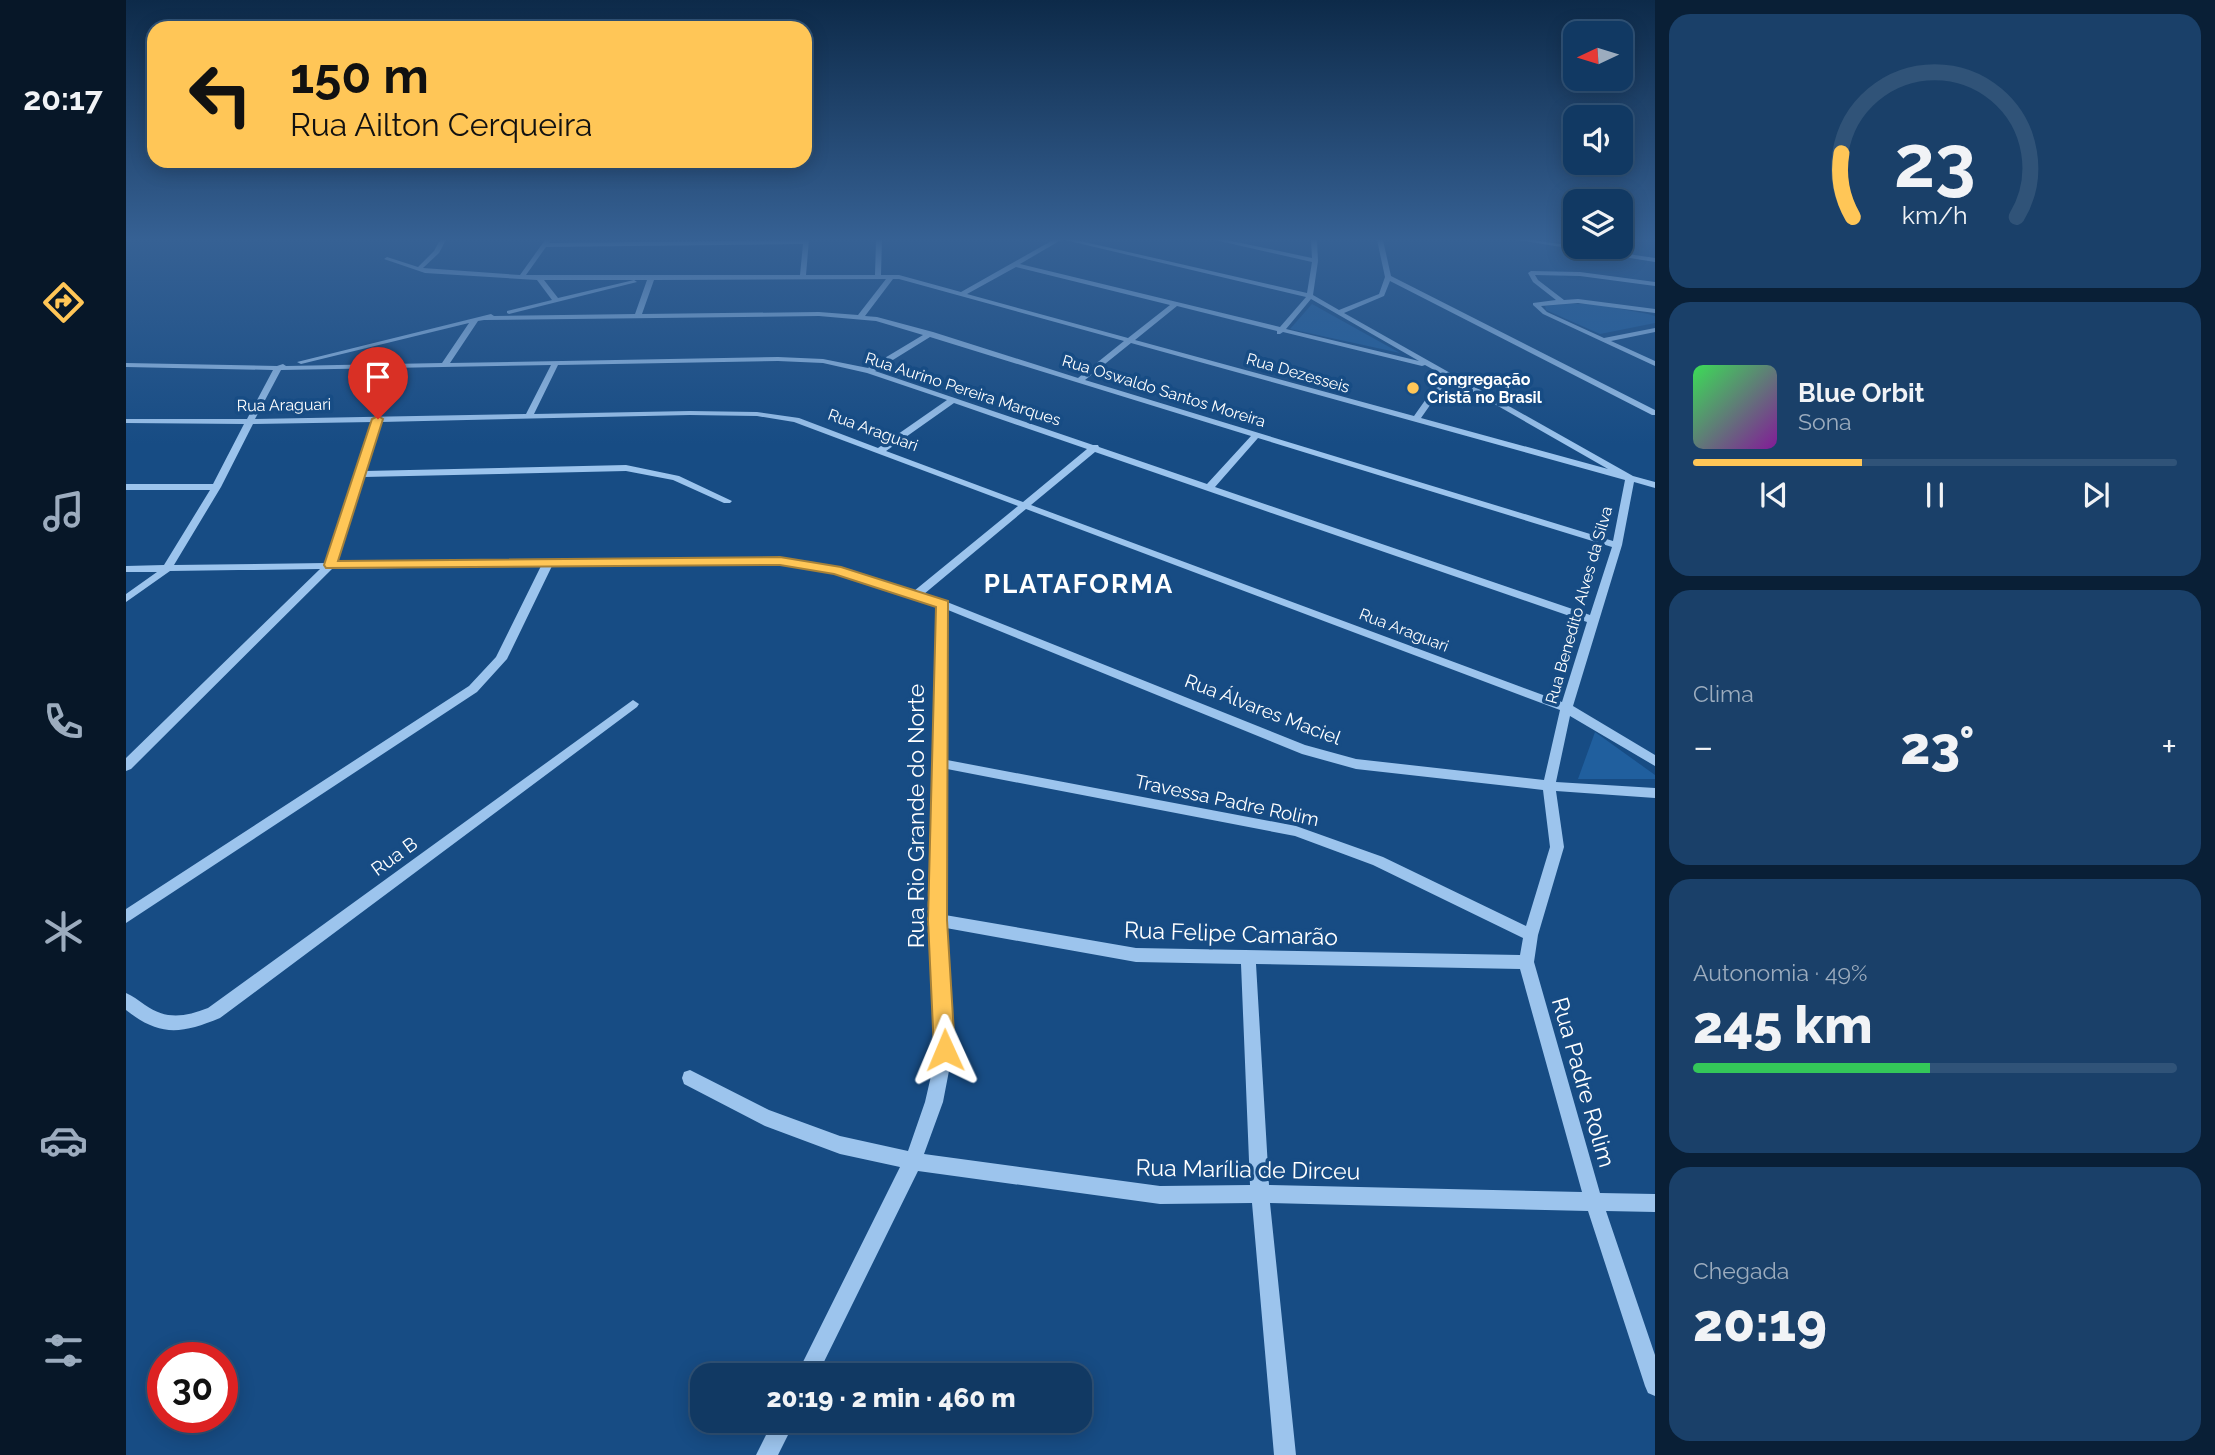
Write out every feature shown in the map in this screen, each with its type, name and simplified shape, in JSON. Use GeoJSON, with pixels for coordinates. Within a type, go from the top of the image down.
{"type":"FeatureCollection","features":[{"type":"Feature","properties":{"kind":"street"},"geometry":{"type":"LineString","coordinates":[[126,598],[166,570],[216,487],[278,368],[528,308]]}},
{"type":"Feature","properties":{"kind":"street"},"geometry":{"type":"LineString","coordinates":[[637,317],[640,308]]}},
{"type":"Feature","properties":{"kind":"street"},"geometry":{"type":"LineString","coordinates":[[861,316],[867,308]]}},
{"type":"Feature","properties":{"kind":"street","name":"Rua Dezesseis"},"geometry":{"type":"LineString","coordinates":[[1013,308],[1655,485]]}},
{"type":"Feature","properties":{"kind":"street"},"geometry":{"type":"LineString","coordinates":[[1081,379],[1170,308]]}},
{"type":"Feature","properties":{"kind":"street"},"geometry":{"type":"LineString","coordinates":[[1185,308],[1436,367]]}},
{"type":"Feature","properties":{"kind":"street"},"geometry":{"type":"LineString","coordinates":[[1280,332],[1300,308]]}},
{"type":"Feature","properties":{"kind":"street"},"geometry":{"type":"LineString","coordinates":[[1332,308],[1630,478]]}},
{"type":"Feature","properties":{"kind":"street"},"geometry":{"type":"LineString","coordinates":[[1340,312],[1350,308]]}},
{"type":"Feature","properties":{"kind":"street"},"geometry":{"type":"LineString","coordinates":[[1449,308],[1655,413]]}},
{"type":"Feature","properties":{"kind":"street"},"geometry":{"type":"LineString","coordinates":[[1539,308],[1655,364]]}},
{"type":"Feature","properties":{"kind":"street"},"geometry":{"type":"LineString","coordinates":[[1635,308],[1655,311]]}},
{"type":"Feature","properties":{"kind":"street","name":"Rua Oswaldo Santos Moreira"},"geometry":{"type":"LineString","coordinates":[[485,318],[861,316],[1081,379],[1616,545]]}},
{"type":"Feature","properties":{"kind":"street"},"geometry":{"type":"LineString","coordinates":[[445,364],[475,320]]}},
{"type":"Feature","properties":{"kind":"street"},"geometry":{"type":"LineString","coordinates":[[1603,340],[1655,330]]}},
{"type":"Feature","properties":{"kind":"street"},"geometry":{"type":"LineString","coordinates":[[869,371],[930,334]]}},
{"type":"Feature","properties":{"kind":"street","name":"Rua Aurino Pereira Marques"},"geometry":{"type":"LineString","coordinates":[[126,365],[278,368],[801,359],[869,371],[954,399],[1593,620]]}},
{"type":"Feature","properties":{"kind":"street"},"geometry":{"type":"LineString","coordinates":[[529,416],[556,362]]}},
{"type":"Feature","properties":{"kind":"street"},"geometry":{"type":"LineString","coordinates":[[1416,420],[1448,374]]}},
{"type":"Feature","properties":{"kind":"street"},"geometry":{"type":"LineString","coordinates":[[881,450],[954,399]]}},
{"type":"Feature","properties":{"kind":"street","name":"Rua Araguari"},"geometry":{"type":"LineString","coordinates":[[126,421],[249,422],[690,413],[766,415],[796,419],[1566,708],[1652,755]]}},
{"type":"Feature","properties":{"kind":"street"},"geometry":{"type":"LineString","coordinates":[[126,766],[330,565],[378,419]]}},
{"type":"Feature","properties":{"kind":"street"},"geometry":{"type":"LineString","coordinates":[[1210,487],[1256,435]]}},
{"type":"Feature","properties":{"kind":"street"},"geometry":{"type":"LineString","coordinates":[[915,596],[1095,447]]}},
{"type":"Feature","properties":{"kind":"street"},"geometry":{"type":"LineString","coordinates":[[358,474],[626,468],[676,478],[727,501]]}},
{"type":"Feature","properties":{"kind":"street","name":"Rua Benedito Alves da Silva"},"geometry":{"type":"LineString","coordinates":[[1549,786],[1566,708],[1616,545],[1630,478]]}},
{"type":"Feature","properties":{"kind":"street"},"geometry":{"type":"LineString","coordinates":[[126,487],[216,487]]}},
{"type":"Feature","properties":{"kind":"street","name":"Rua Álvares Maciel"},"geometry":{"type":"LineString","coordinates":[[126,569],[780,561],[836,570],[943,604],[1324,755],[1391,770],[1549,786],[1655,793]]}},
{"type":"Feature","properties":{"kind":"street"},"geometry":{"type":"LineString","coordinates":[[126,917],[479,684],[500,659],[548,563]]}},
{"type":"Feature","properties":{"kind":"street","name":"Rua Rio Grande do Norte"},"geometry":{"type":"LineString","coordinates":[[812,1363],[913,1161],[934,1102],[945,1050],[938,920],[943,604]]}},
{"type":"Feature","properties":{"kind":"street","name":"Rua B"},"geometry":{"type":"LineString","coordinates":[[126,1000],[155,1023],[189,1023],[214,1013],[633,704]]}},
{"type":"Feature","properties":{"kind":"street","name":"Travessa Padre Rolim"},"geometry":{"type":"LineString","coordinates":[[939,762],[1296,831],[1378,861],[1531,935]]}},
{"type":"Feature","properties":{"kind":"street","name":"Rua Padre Rolim"},"geometry":{"type":"LineString","coordinates":[[1549,786],[1557,847],[1531,935],[1526,962],[1594,1202],[1655,1386]]}},
{"type":"Feature","properties":{"kind":"street","name":"Rua Felipe Camarão"},"geometry":{"type":"LineString","coordinates":[[938,920],[1136,956],[1526,962]]}},
{"type":"Feature","properties":{"kind":"street"},"geometry":{"type":"LineString","coordinates":[[1248,959],[1260,1194],[1285,1455]]}},
{"type":"Feature","properties":{"kind":"street","name":"Rua Marília de Dirceu"},"geometry":{"type":"LineString","coordinates":[[690,1078],[799,1132],[913,1161],[1160,1195],[1260,1194],[1655,1203]]}},
{"type":"Feature","properties":{"kind":"street"},"geometry":{"type":"LineString","coordinates":[[767,1455],[778,1433]]}},
{"type":"Feature","properties":{"kind":"shaded area"},"geometry":{"type":"Polygon","coordinates":[[[1309,308],[1319,308],[1400,353],[1290,329],[1309,308]]]}},
{"type":"Feature","properties":{"kind":"shaded area"},"geometry":{"type":"Polygon","coordinates":[[[1545,308],[1615,308],[1655,316],[1655,323],[1600,334],[1545,308]]]}},
{"type":"Feature","properties":{"kind":"shaded area"},"geometry":{"type":"Polygon","coordinates":[[[1595,732],[1655,775],[1655,779],[1578,779],[1595,732]]]}},
{"type":"Feature","properties":{"kind":"place","name":"Congregação Cristã no Brasil"},"geometry":{"type":"Point","coordinates":[1413,388]}},
{"type":"Feature","properties":{"kind":"district","name":"PLATAFORMA"},"geometry":{"type":"Point","coordinates":[1079,584]}},
{"type":"Feature","properties":{"kind":"route"},"geometry":{"type":"LineString","coordinates":[[378,419],[330,565],[780,561],[836,570],[943,604],[938,920],[945,1050]]}}]}
